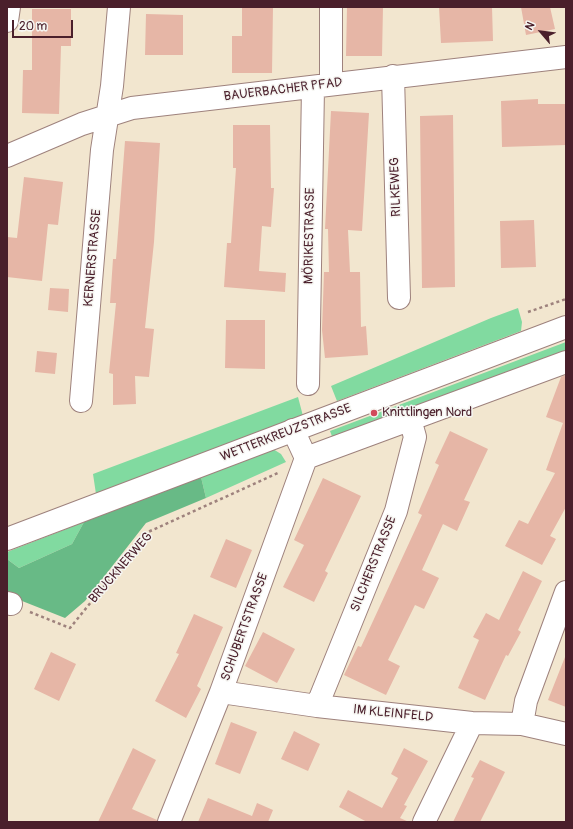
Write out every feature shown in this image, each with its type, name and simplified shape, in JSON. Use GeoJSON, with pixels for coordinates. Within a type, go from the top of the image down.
{"type":"FeatureCollection","features":[{"type":"Feature","properties":{"kind":"street"},"geometry":{"type":"LineString","coordinates":[[7,22],[9,7]]}},
{"type":"Feature","properties":{"kind":"street","name":"KERNERSTRASSE"},"geometry":{"type":"LineString","coordinates":[[81,401],[102,150],[109,115],[119,7]]}},
{"type":"Feature","properties":{"kind":"street","name":"MÖRIKESTRASSE"},"geometry":{"type":"LineString","coordinates":[[308,384],[322,86],[331,7]]}},
{"type":"Feature","properties":{"kind":"street","name":"BAUERBACHER PFAD"},"geometry":{"type":"LineString","coordinates":[[7,156],[82,124],[132,108],[322,86],[393,76],[566,57]]}},
{"type":"Feature","properties":{"kind":"street","name":"RILKEWEG"},"geometry":{"type":"LineString","coordinates":[[393,76],[399,298]]}},
{"type":"Feature","properties":{"kind":"street","name":"WETTERKREUZSTRASSE"},"geometry":{"type":"LineString","coordinates":[[7,538],[566,327]]}},
{"type":"Feature","properties":{"kind":"street"},"geometry":{"type":"LineString","coordinates":[[293,430],[306,458],[566,362]]}},
{"type":"Feature","properties":{"kind":"street","name":"SILCHERSTRASSE"},"geometry":{"type":"LineString","coordinates":[[317,706],[396,511],[415,437],[410,419]]}},
{"type":"Feature","properties":{"kind":"street","name":"SCHUBERTSTRASSE"},"geometry":{"type":"LineString","coordinates":[[169,822],[221,692],[306,458]]}},
{"type":"Feature","properties":{"kind":"street"},"geometry":{"type":"LineString","coordinates":[[522,724],[526,702],[566,592]]}},
{"type":"Feature","properties":{"kind":"street","name":"IM KLEINFELD"},"geometry":{"type":"LineString","coordinates":[[221,692],[317,706],[472,723],[522,724],[566,734]]}},
{"type":"Feature","properties":{"kind":"street"},"geometry":{"type":"LineString","coordinates":[[424,822],[472,723]]}},
{"type":"Feature","properties":{"kind":"path"},"geometry":{"type":"LineString","coordinates":[[528,312],[566,299]]}},
{"type":"Feature","properties":{"kind":"path","name":"BRUCKNERWEG"},"geometry":{"type":"LineString","coordinates":[[9,603],[70,628],[148,532],[284,470],[306,458]]}},
{"type":"Feature","properties":{"kind":"green space"},"geometry":{"type":"Polygon","coordinates":[[[518,308],[522,322],[521,331],[337,401],[331,386],[518,308]]]}},
{"type":"Feature","properties":{"kind":"green space"},"geometry":{"type":"Polygon","coordinates":[[[566,342],[566,356],[333,439],[330,431],[566,342]]]}},
{"type":"Feature","properties":{"kind":"green space"},"geometry":{"type":"Polygon","coordinates":[[[298,397],[303,416],[96,494],[93,474],[298,397]]]}},
{"type":"Feature","properties":{"kind":"green space"},"geometry":{"type":"Polygon","coordinates":[[[273,449],[281,454],[286,462],[206,498],[201,477],[273,449]]]}},
{"type":"Feature","properties":{"kind":"green space"},"geometry":{"type":"Polygon","coordinates":[[[201,477],[206,498],[146,523],[85,601],[65,618],[7,595],[7,559],[19,568],[72,544],[84,522],[201,477]]]}},
{"type":"Feature","properties":{"kind":"green space"},"geometry":{"type":"Polygon","coordinates":[[[84,522],[72,544],[19,568],[7,559],[7,552],[84,522]]]}},
{"type":"Feature","properties":{"kind":"building"},"geometry":{"type":"Polygon","coordinates":[[[242,7],[273,7],[272,73],[232,73],[232,36],[242,36],[242,7]]]}},
{"type":"Feature","properties":{"kind":"building"},"geometry":{"type":"Polygon","coordinates":[[[347,7],[383,7],[382,56],[346,56],[347,7]]]}},
{"type":"Feature","properties":{"kind":"building"},"geometry":{"type":"Polygon","coordinates":[[[439,7],[492,7],[493,41],[441,43],[439,7]]]}},
{"type":"Feature","properties":{"kind":"building"},"geometry":{"type":"Polygon","coordinates":[[[521,7],[550,7],[555,29],[526,35],[521,7]]]}},
{"type":"Feature","properties":{"kind":"building"},"geometry":{"type":"Polygon","coordinates":[[[32,9],[71,9],[71,46],[61,46],[59,114],[22,113],[23,70],[32,70],[32,9]]]}},
{"type":"Feature","properties":{"kind":"building"},"geometry":{"type":"Polygon","coordinates":[[[146,14],[183,15],[183,55],[145,55],[146,14]]]}},
{"type":"Feature","properties":{"kind":"building"},"geometry":{"type":"Polygon","coordinates":[[[538,99],[538,104],[566,104],[566,145],[502,147],[501,101],[538,99]]]}},
{"type":"Feature","properties":{"kind":"building"},"geometry":{"type":"Polygon","coordinates":[[[331,111],[369,113],[362,231],[348,230],[350,272],[360,272],[361,327],[366,326],[368,355],[325,358],[322,330],[324,272],[329,272],[328,229],[325,229],[331,111]]]}},
{"type":"Feature","properties":{"kind":"building"},"geometry":{"type":"Polygon","coordinates":[[[453,115],[455,287],[422,288],[420,116],[453,115]]]}},
{"type":"Feature","properties":{"kind":"building"},"geometry":{"type":"Polygon","coordinates":[[[233,125],[270,125],[271,188],[274,188],[271,227],[262,226],[259,271],[286,273],[285,292],[224,287],[227,243],[231,243],[236,168],[233,168],[233,125]]]}},
{"type":"Feature","properties":{"kind":"building"},"geometry":{"type":"Polygon","coordinates":[[[125,141],[160,143],[154,242],[145,328],[154,329],[149,377],[135,376],[136,404],[113,405],[113,374],[109,373],[116,303],[110,303],[113,259],[116,259],[125,141]]]}},
{"type":"Feature","properties":{"kind":"building"},"geometry":{"type":"Polygon","coordinates":[[[24,177],[63,182],[58,225],[48,224],[42,281],[7,277],[7,237],[17,238],[24,177]]]}},
{"type":"Feature","properties":{"kind":"building"},"geometry":{"type":"Polygon","coordinates":[[[534,220],[536,267],[501,268],[500,221],[534,220]]]}},
{"type":"Feature","properties":{"kind":"building"},"geometry":{"type":"Polygon","coordinates":[[[50,288],[69,289],[68,312],[48,310],[50,288]]]}},
{"type":"Feature","properties":{"kind":"building"},"geometry":{"type":"Polygon","coordinates":[[[226,320],[265,320],[265,369],[225,368],[226,320]]]}},
{"type":"Feature","properties":{"kind":"building"},"geometry":{"type":"Polygon","coordinates":[[[37,351],[57,353],[55,374],[35,372],[37,351]]]}},
{"type":"Feature","properties":{"kind":"building"},"geometry":{"type":"Polygon","coordinates":[[[566,375],[566,507],[550,536],[556,539],[542,565],[505,546],[519,520],[528,524],[555,473],[546,470],[563,423],[546,417],[561,377],[566,375]]]}},
{"type":"Feature","properties":{"kind":"building"},"geometry":{"type":"Polygon","coordinates":[[[450,431],[488,449],[464,500],[470,502],[457,531],[443,524],[422,570],[439,578],[424,609],[415,605],[388,660],[400,666],[386,695],[344,675],[358,646],[361,647],[422,515],[418,513],[439,465],[435,463],[450,431]]]}},
{"type":"Feature","properties":{"kind":"building"},"geometry":{"type":"Polygon","coordinates":[[[323,478],[361,496],[325,571],[328,573],[314,602],[283,587],[304,545],[294,540],[323,478]]]}},
{"type":"Feature","properties":{"kind":"building"},"geometry":{"type":"Polygon","coordinates":[[[226,539],[252,550],[236,588],[210,577],[226,539]]]}},
{"type":"Feature","properties":{"kind":"building"},"geometry":{"type":"Polygon","coordinates":[[[523,571],[542,581],[518,630],[521,632],[508,656],[506,655],[485,700],[458,688],[479,640],[473,637],[486,613],[499,620],[523,571]]]}},
{"type":"Feature","properties":{"kind":"building"},"geometry":{"type":"Polygon","coordinates":[[[194,614],[223,627],[197,686],[201,689],[186,718],[155,701],[179,654],[176,653],[194,614]]]}},
{"type":"Feature","properties":{"kind":"building"},"geometry":{"type":"Polygon","coordinates":[[[263,632],[295,649],[277,683],[245,666],[263,632]]]}},
{"type":"Feature","properties":{"kind":"building"},"geometry":{"type":"Polygon","coordinates":[[[51,652],[76,664],[59,701],[34,689],[51,652]]]}},
{"type":"Feature","properties":{"kind":"building"},"geometry":{"type":"Polygon","coordinates":[[[566,657],[566,707],[548,700],[566,657]]]}},
{"type":"Feature","properties":{"kind":"building"},"geometry":{"type":"Polygon","coordinates":[[[231,722],[257,732],[240,774],[215,764],[231,722]]]}},
{"type":"Feature","properties":{"kind":"building"},"geometry":{"type":"Polygon","coordinates":[[[294,731],[320,744],[308,771],[281,759],[294,731]]]}},
{"type":"Feature","properties":{"kind":"building"},"geometry":{"type":"Polygon","coordinates":[[[133,748],[156,760],[132,809],[157,820],[157,822],[98,822],[133,748]]]}},
{"type":"Feature","properties":{"kind":"building"},"geometry":{"type":"Polygon","coordinates":[[[404,748],[428,761],[404,805],[407,806],[400,818],[409,822],[367,822],[339,807],[348,790],[382,808],[398,778],[391,774],[404,748]]]}},
{"type":"Feature","properties":{"kind":"building"},"geometry":{"type":"Polygon","coordinates":[[[480,760],[505,772],[480,822],[453,822],[474,778],[471,777],[480,760]]]}},
{"type":"Feature","properties":{"kind":"building"},"geometry":{"type":"Polygon","coordinates":[[[208,798],[252,816],[257,803],[273,810],[268,822],[198,822],[208,798]]]}},
{"type":"Feature","properties":{"kind":"place","name":"Knittlingen Nord"},"geometry":{"type":"Point","coordinates":[374,413]}}]}
